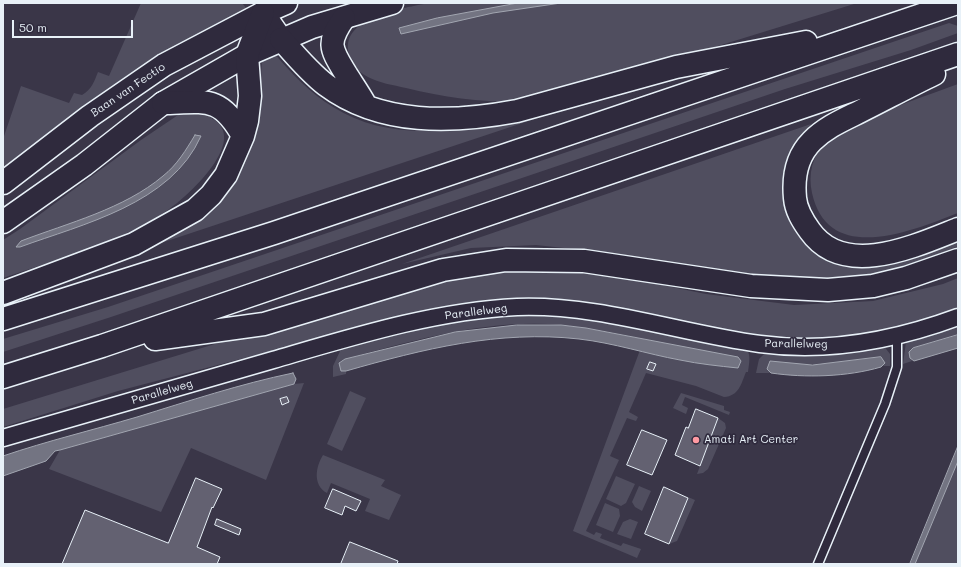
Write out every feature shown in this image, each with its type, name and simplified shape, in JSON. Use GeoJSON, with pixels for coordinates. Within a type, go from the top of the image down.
{"type":"FeatureCollection","features":[{"type":"Feature","properties":{"kind":"main road","name":"Baan van Fectio"},"geometry":{"type":"LineString","coordinates":[[3,183],[90,116],[164,65],[263,13],[286,3]]}},
{"type":"Feature","properties":{"kind":"main road"},"geometry":{"type":"LineString","coordinates":[[3,222],[84,165],[163,103],[247,55],[281,39],[392,3]]}},
{"type":"Feature","properties":{"kind":"main road"},"geometry":{"type":"LineString","coordinates":[[3,319],[274,233],[957,3]]}},
{"type":"Feature","properties":{"kind":"main road"},"geometry":{"type":"LineString","coordinates":[[263,13],[281,39],[318,78],[328,86],[367,108],[400,116],[443,119],[495,115],[575,96],[676,67],[884,28]]}},
{"type":"Feature","properties":{"kind":"main road"},"geometry":{"type":"LineString","coordinates":[[3,293],[134,244],[195,210],[211,195],[226,175],[243,136],[247,121],[250,96],[247,55],[263,13]]}},
{"type":"Feature","properties":{"kind":"main road"},"geometry":{"type":"LineString","coordinates":[[344,18],[335,33],[333,51],[338,63],[367,108]]}},
{"type":"Feature","properties":{"kind":"main road"},"geometry":{"type":"LineString","coordinates":[[3,377],[102,346],[958,54]]}},
{"type":"Feature","properties":{"kind":"main road"},"geometry":{"type":"LineString","coordinates":[[958,61],[827,128],[811,142],[801,156],[796,171],[794,187],[796,206],[802,220],[814,237],[827,247],[842,253],[876,256],[914,246],[958,229]]}},
{"type":"Feature","properties":{"kind":"main road"},"geometry":{"type":"LineString","coordinates":[[163,103],[211,103],[221,108],[232,118],[243,136]]}},
{"type":"Feature","properties":{"kind":"main road"},"geometry":{"type":"LineString","coordinates":[[102,346],[264,324],[436,272],[506,260],[584,261],[751,286],[792,290],[828,290],[873,286],[900,280],[958,260]]}},
{"type":"Feature","properties":{"kind":"street","name":"Parallelweg"},"geometry":{"type":"LineString","coordinates":[[3,438],[319,347],[415,322],[481,310],[546,307],[582,310],[762,344],[810,346],[863,343],[928,328],[958,317]]}},
{"type":"Feature","properties":{"kind":"lane"},"geometry":{"type":"LineString","coordinates":[[818,564],[885,404],[897,367],[896,336]]}},
{"type":"Feature","properties":{"kind":"shaded area"},"geometry":{"type":"Polygon","coordinates":[[[141,3],[242,3],[247,9],[199,34],[156,59],[3,173],[3,139],[21,86],[69,103],[74,93],[82,95],[85,93],[92,85],[98,72],[109,76],[141,3]]]}},
{"type":"Feature","properties":{"kind":"shaded area"},"geometry":{"type":"Polygon","coordinates":[[[429,3],[854,4],[718,46],[517,102],[503,102],[447,96],[386,84],[364,75],[356,68],[349,54],[349,41],[354,31],[363,23],[376,16],[429,3]]]}},
{"type":"Feature","properties":{"kind":"shaded area"},"geometry":{"type":"Polygon","coordinates":[[[949,23],[958,26],[958,33],[911,50],[785,89],[111,317],[3,352],[3,339],[108,307],[949,23]]]}},
{"type":"Feature","properties":{"kind":"shaded area"},"geometry":{"type":"Polygon","coordinates":[[[273,52],[301,82],[333,107],[357,119],[381,127],[406,130],[458,128],[483,124],[628,88],[152,246],[252,139],[259,114],[262,58],[273,52]]]}},
{"type":"Feature","properties":{"kind":"shaded area"},"geometry":{"type":"Polygon","coordinates":[[[958,84],[958,213],[918,228],[896,234],[874,237],[853,236],[835,229],[821,216],[812,193],[811,173],[817,154],[829,139],[847,128],[897,106],[958,84]]]}},
{"type":"Feature","properties":{"kind":"shaded area"},"geometry":{"type":"Polygon","coordinates":[[[181,113],[206,114],[217,122],[223,132],[223,144],[218,157],[210,170],[199,183],[168,210],[129,232],[88,249],[3,278],[3,240],[141,140],[181,113]]]}},
{"type":"Feature","properties":{"kind":"shaded area"},"geometry":{"type":"Polygon","coordinates":[[[811,124],[790,154],[786,166],[784,190],[819,253],[958,235],[958,246],[896,272],[868,279],[795,283],[611,253],[536,245],[471,248],[402,264],[811,124]]]}},
{"type":"Feature","properties":{"kind":"shaded area"},"geometry":{"type":"Polygon","coordinates":[[[535,268],[608,274],[706,294],[794,305],[873,301],[943,284],[958,278],[958,311],[868,335],[799,340],[748,336],[604,306],[394,319],[118,391],[3,427],[3,409],[293,320],[474,270],[535,268]]]}},
{"type":"Feature","properties":{"kind":"shaded area"},"geometry":{"type":"Polygon","coordinates":[[[513,313],[594,317],[747,349],[749,357],[748,372],[746,372],[739,389],[729,396],[724,397],[696,386],[646,373],[629,412],[638,417],[636,421],[627,418],[610,456],[619,460],[586,531],[594,535],[596,532],[602,534],[600,538],[621,546],[623,543],[641,549],[637,558],[573,531],[640,350],[680,360],[721,366],[740,363],[740,361],[727,355],[584,328],[563,325],[508,325],[452,332],[345,359],[339,362],[343,371],[346,371],[346,374],[333,377],[333,366],[342,347],[430,324],[513,313]]]}},
{"type":"Feature","properties":{"kind":"shaded area"},"geometry":{"type":"Polygon","coordinates":[[[958,325],[958,335],[910,350],[910,358],[912,361],[903,364],[906,342],[958,325]]]}},
{"type":"Feature","properties":{"kind":"shaded area"},"geometry":{"type":"Polygon","coordinates":[[[883,345],[890,354],[890,366],[883,366],[885,363],[857,361],[802,365],[770,361],[769,372],[771,373],[756,373],[759,359],[766,352],[883,345]]]}},
{"type":"Feature","properties":{"kind":"shaded area"},"geometry":{"type":"Polygon","coordinates":[[[304,383],[266,480],[191,448],[161,512],[49,469],[60,450],[294,384],[304,383]]]}},
{"type":"Feature","properties":{"kind":"shaded area"},"geometry":{"type":"Polygon","coordinates":[[[350,391],[366,398],[342,451],[327,444],[350,391]]]}},
{"type":"Feature","properties":{"kind":"shaded area"},"geometry":{"type":"Polygon","coordinates":[[[681,393],[724,406],[724,410],[730,412],[729,415],[685,397],[682,405],[688,408],[686,414],[673,408],[681,393]]]}},
{"type":"Feature","properties":{"kind":"shaded area"},"geometry":{"type":"Polygon","coordinates":[[[718,418],[725,423],[726,428],[708,469],[703,473],[697,474],[718,418]]]}},
{"type":"Feature","properties":{"kind":"shaded area"},"geometry":{"type":"Polygon","coordinates":[[[323,455],[385,480],[381,486],[401,495],[389,520],[365,511],[370,499],[331,483],[327,493],[322,490],[317,480],[317,470],[323,455]]]}},
{"type":"Feature","properties":{"kind":"shaded area"},"geometry":{"type":"Polygon","coordinates":[[[958,461],[958,564],[915,564],[958,461]]]}},
{"type":"Feature","properties":{"kind":"shaded area"},"geometry":{"type":"Polygon","coordinates":[[[616,476],[635,484],[626,503],[621,506],[606,499],[616,476]]]}},
{"type":"Feature","properties":{"kind":"shaded area"},"geometry":{"type":"Polygon","coordinates":[[[639,486],[651,491],[642,511],[635,507],[632,502],[639,486]]]}},
{"type":"Feature","properties":{"kind":"shaded area"},"geometry":{"type":"Polygon","coordinates":[[[688,497],[695,500],[677,541],[669,544],[688,497]]]}},
{"type":"Feature","properties":{"kind":"shaded area"},"geometry":{"type":"Polygon","coordinates":[[[605,503],[619,509],[620,516],[613,532],[596,525],[605,503]]]}},
{"type":"Feature","properties":{"kind":"shaded area"},"geometry":{"type":"Polygon","coordinates":[[[630,519],[638,522],[631,539],[617,534],[623,522],[630,519]]]}},
{"type":"Feature","properties":{"kind":"water"},"geometry":{"type":"Polygon","coordinates":[[[518,3],[561,3],[493,13],[401,34],[399,28],[437,18],[518,3]]]}},
{"type":"Feature","properties":{"kind":"water"},"geometry":{"type":"Polygon","coordinates":[[[195,135],[201,136],[187,159],[169,179],[147,195],[97,220],[20,247],[16,247],[21,241],[95,214],[131,198],[148,188],[173,167],[185,152],[195,135]]]}},
{"type":"Feature","properties":{"kind":"water"},"geometry":{"type":"Polygon","coordinates":[[[517,325],[561,325],[586,328],[738,357],[741,361],[738,368],[709,365],[579,339],[520,337],[461,343],[404,355],[346,371],[341,371],[339,363],[345,359],[455,332],[517,325]]]}},
{"type":"Feature","properties":{"kind":"water"},"geometry":{"type":"Polygon","coordinates":[[[958,335],[958,348],[914,361],[910,358],[909,352],[913,348],[958,335]]]}},
{"type":"Feature","properties":{"kind":"water"},"geometry":{"type":"Polygon","coordinates":[[[881,357],[885,363],[881,367],[840,375],[784,375],[771,373],[767,369],[770,361],[812,365],[881,357]]]}},
{"type":"Feature","properties":{"kind":"water"},"geometry":{"type":"Polygon","coordinates":[[[293,373],[296,379],[294,384],[55,451],[46,461],[3,476],[3,456],[195,399],[273,377],[293,373]]]}},
{"type":"Feature","properties":{"kind":"water"},"geometry":{"type":"Polygon","coordinates":[[[958,446],[958,461],[915,564],[910,564],[958,446]]]}},
{"type":"Feature","properties":{"kind":"building"},"geometry":{"type":"Polygon","coordinates":[[[650,362],[656,364],[653,371],[647,369],[650,362]]]}},
{"type":"Feature","properties":{"kind":"building"},"geometry":{"type":"Polygon","coordinates":[[[287,397],[289,402],[282,405],[280,399],[287,397]]]}},
{"type":"Feature","properties":{"kind":"building"},"geometry":{"type":"Polygon","coordinates":[[[696,409],[718,418],[700,466],[675,455],[686,427],[688,428],[696,409]]]}},
{"type":"Feature","properties":{"kind":"building"},"geometry":{"type":"Polygon","coordinates":[[[642,430],[667,440],[652,475],[627,465],[642,430]]]}},
{"type":"Feature","properties":{"kind":"building"},"geometry":{"type":"Polygon","coordinates":[[[196,478],[222,489],[213,508],[212,507],[197,547],[220,557],[217,564],[62,564],[85,510],[168,543],[196,478]]]}},
{"type":"Feature","properties":{"kind":"building"},"geometry":{"type":"Polygon","coordinates":[[[664,487],[688,498],[669,544],[645,534],[664,487]]]}},
{"type":"Feature","properties":{"kind":"building"},"geometry":{"type":"Polygon","coordinates":[[[333,489],[361,501],[356,511],[345,506],[342,515],[325,508],[333,489]]]}},
{"type":"Feature","properties":{"kind":"building"},"geometry":{"type":"Polygon","coordinates":[[[217,519],[241,529],[239,535],[215,525],[217,519]]]}},
{"type":"Feature","properties":{"kind":"building"},"geometry":{"type":"Polygon","coordinates":[[[350,542],[398,561],[397,564],[341,564],[350,542]]]}},
{"type":"Feature","properties":{"kind":"place","name":"Amati Art Center"},"geometry":{"type":"Point","coordinates":[696,440]}}]}
